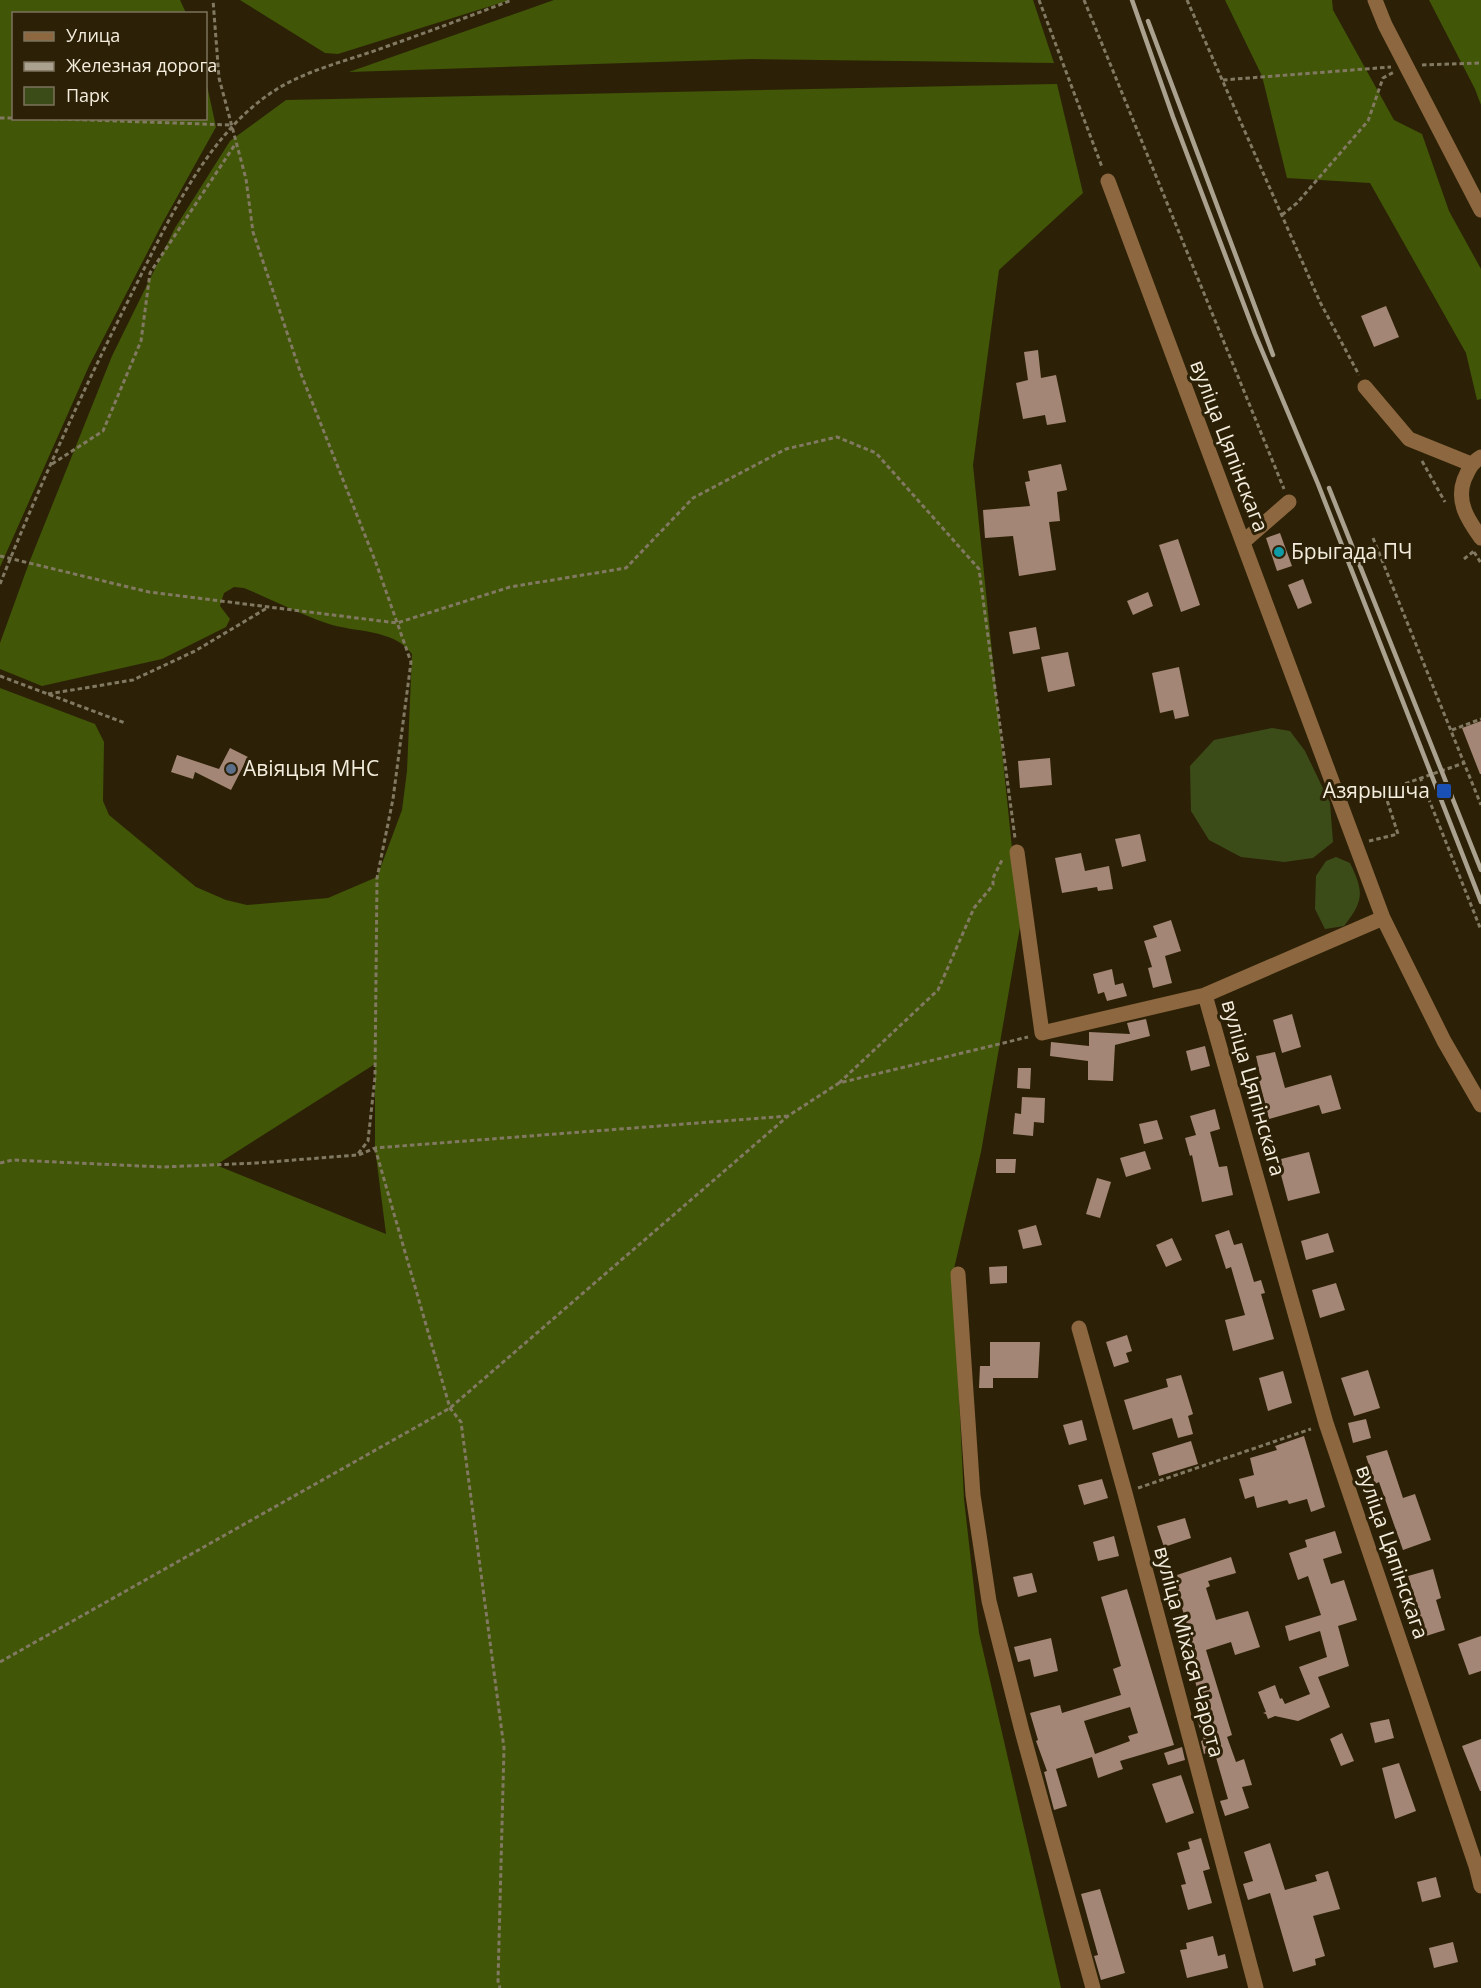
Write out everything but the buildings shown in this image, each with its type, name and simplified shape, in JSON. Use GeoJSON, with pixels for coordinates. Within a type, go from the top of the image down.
{"type":"FeatureCollection","features":[{"type":"Feature","properties":{"kind":"street"},"geometry":{"type":"LineString","coordinates":[[1375,0],[1385,26],[1481,210]]}},
{"type":"Feature","properties":{"kind":"street","name":"вуліца Цяпінскага"},"geometry":{"type":"LineString","coordinates":[[1108,181],[1383,918],[1205,995],[1326,1424],[1481,1886]]}},
{"type":"Feature","properties":{"kind":"street"},"geometry":{"type":"LineString","coordinates":[[1365,387],[1409,439],[1476,460],[1460,492],[1467,518],[1481,538]]}},
{"type":"Feature","properties":{"kind":"street"},"geometry":{"type":"LineString","coordinates":[[1243,542],[1289,502]]}},
{"type":"Feature","properties":{"kind":"street"},"geometry":{"type":"LineString","coordinates":[[1017,852],[1042,1034],[1205,995]]}},
{"type":"Feature","properties":{"kind":"street"},"geometry":{"type":"LineString","coordinates":[[1383,918],[1444,1041],[1481,1105]]}},
{"type":"Feature","properties":{"kind":"street"},"geometry":{"type":"LineString","coordinates":[[958,1274],[973,1495],[989,1600],[1022,1731],[1093,1988]]}},
{"type":"Feature","properties":{"kind":"street","name":"вуліца Міхася Чарота"},"geometry":{"type":"LineString","coordinates":[[1080,1328],[1256,1988]]}},
{"type":"Feature","properties":{"kind":"path"},"geometry":{"type":"LineString","coordinates":[[213,0],[219,78],[246,178],[253,232],[274,298],[411,662],[393,799],[377,878],[375,1077],[368,1141],[357,1155]]}},
{"type":"Feature","properties":{"kind":"path"},"geometry":{"type":"LineString","coordinates":[[0,584],[93,370],[165,229],[211,151],[231,125],[270,93],[313,70],[383,48],[512,0]]}},
{"type":"Feature","properties":{"kind":"path"},"geometry":{"type":"LineString","coordinates":[[1039,0],[1108,181]]}},
{"type":"Feature","properties":{"kind":"path"},"geometry":{"type":"LineString","coordinates":[[1084,0],[1289,502]]}},
{"type":"Feature","properties":{"kind":"path"},"geometry":{"type":"LineString","coordinates":[[1188,0],[1320,303],[1365,387]]}},
{"type":"Feature","properties":{"kind":"path"},"geometry":{"type":"LineString","coordinates":[[1222,80],[1406,66],[1481,63]]}},
{"type":"Feature","properties":{"kind":"path"},"geometry":{"type":"LineString","coordinates":[[1282,215],[1297,203],[1368,121],[1383,78],[1406,66]]}},
{"type":"Feature","properties":{"kind":"path"},"geometry":{"type":"LineString","coordinates":[[87,120],[231,125]]}},
{"type":"Feature","properties":{"kind":"path"},"geometry":{"type":"LineString","coordinates":[[51,465],[103,430],[141,341],[150,273],[236,143]]}},
{"type":"Feature","properties":{"kind":"path"},"geometry":{"type":"LineString","coordinates":[[0,556],[149,592],[397,622],[510,587],[626,568],[693,498],[786,449],[837,436],[876,453],[979,568],[1017,852],[1003,858],[993,878],[993,885],[974,908],[938,990],[839,1083],[788,1116],[450,1408],[0,1662]]}},
{"type":"Feature","properties":{"kind":"path"},"geometry":{"type":"LineString","coordinates":[[1373,538],[1481,805]]}},
{"type":"Feature","properties":{"kind":"path"},"geometry":{"type":"LineString","coordinates":[[48,694],[133,680],[195,651],[268,607]]}},
{"type":"Feature","properties":{"kind":"path"},"geometry":{"type":"LineString","coordinates":[[0,676],[125,723]]}},
{"type":"Feature","properties":{"kind":"path"},"geometry":{"type":"LineString","coordinates":[[1451,731],[1481,719]]}},
{"type":"Feature","properties":{"kind":"path"},"geometry":{"type":"LineString","coordinates":[[1356,845],[1398,834],[1384,791],[1464,763]]}},
{"type":"Feature","properties":{"kind":"path"},"geometry":{"type":"LineString","coordinates":[[1420,777],[1481,930]]}},
{"type":"Feature","properties":{"kind":"path"},"geometry":{"type":"LineString","coordinates":[[839,1083],[1042,1034]]}},
{"type":"Feature","properties":{"kind":"path"},"geometry":{"type":"LineString","coordinates":[[0,1163],[12,1160],[163,1167],[257,1164],[357,1155],[375,1149],[788,1116]]}},
{"type":"Feature","properties":{"kind":"path"},"geometry":{"type":"LineString","coordinates":[[375,1149],[450,1408],[461,1422],[504,1748],[498,1981],[500,1988]]}},
{"type":"Feature","properties":{"kind":"path"},"geometry":{"type":"LineString","coordinates":[[1125,1493],[1326,1424]]}},
{"type":"Feature","properties":{"kind":"green space"},"geometry":{"type":"Polygon","coordinates":[[[0,0],[180,0],[186,12],[12,12],[12,120],[207,120],[207,86],[216,127],[162,224],[89,366],[0,567],[0,0]]]}},
{"type":"Feature","properties":{"kind":"green space"},"geometry":{"type":"Polygon","coordinates":[[[240,0],[510,0],[338,54],[325,53],[240,0]]]}},
{"type":"Feature","properties":{"kind":"green space"},"geometry":{"type":"Polygon","coordinates":[[[554,0],[1033,0],[1054,63],[752,59],[349,72],[554,0]]]}},
{"type":"Feature","properties":{"kind":"green space"},"geometry":{"type":"Polygon","coordinates":[[[1225,0],[1332,0],[1333,10],[1394,120],[1422,134],[1449,211],[1481,269],[1481,399],[1477,400],[1466,353],[1370,183],[1287,178],[1262,76],[1225,0]]]}},
{"type":"Feature","properties":{"kind":"green space"},"geometry":{"type":"Polygon","coordinates":[[[1429,0],[1481,0],[1481,105],[1475,89],[1429,0]]]}},
{"type":"Feature","properties":{"kind":"green space"},"geometry":{"type":"Polygon","coordinates":[[[1057,84],[1083,193],[999,270],[973,465],[1020,927],[981,1152],[953,1273],[964,1499],[979,1633],[1061,1988],[0,1988],[0,688],[95,724],[104,742],[103,801],[109,815],[196,887],[226,900],[247,905],[328,898],[377,877],[402,810],[407,771],[412,654],[404,646],[384,635],[326,623],[244,588],[234,587],[224,593],[220,606],[230,619],[226,627],[162,659],[42,686],[0,669],[0,643],[29,563],[112,356],[175,228],[230,141],[286,100],[1057,84]],[[375,1064],[216,1165],[386,1234],[375,1148],[375,1064]]]}},
{"type":"Feature","properties":{"kind":"green space"},"geometry":{"type":"Polygon","coordinates":[[[1272,728],[1290,731],[1305,751],[1330,803],[1333,842],[1313,858],[1284,862],[1241,857],[1209,840],[1191,811],[1190,766],[1214,740],[1272,728]]]}},
{"type":"Feature","properties":{"kind":"green space"},"geometry":{"type":"Polygon","coordinates":[[[1336,857],[1350,863],[1358,882],[1360,896],[1355,910],[1344,926],[1325,929],[1315,909],[1316,876],[1326,861],[1336,857]]]}},
{"type":"Feature","properties":{"kind":"railway"},"geometry":{"type":"LineString","coordinates":[[1132,0],[1173,117],[1255,334],[1318,484],[1481,902]]}},
{"type":"Feature","properties":{"kind":"railway"},"geometry":{"type":"LineString","coordinates":[[1148,21],[1273,355]]}},
{"type":"Feature","properties":{"kind":"railway"},"geometry":{"type":"LineString","coordinates":[[1329,488],[1481,870]]}},
{"type":"Feature","properties":{"kind":"place","name":"Брыгада ПЧ"},"geometry":{"type":"Point","coordinates":[1279,552]}},
{"type":"Feature","properties":{"kind":"place","name":"Авіяцыя МНС"},"geometry":{"type":"Point","coordinates":[231,769]}},
{"type":"Feature","properties":{"kind":"place","name":"Азярышча"},"geometry":{"type":"Point","coordinates":[1444,791]}}]}
